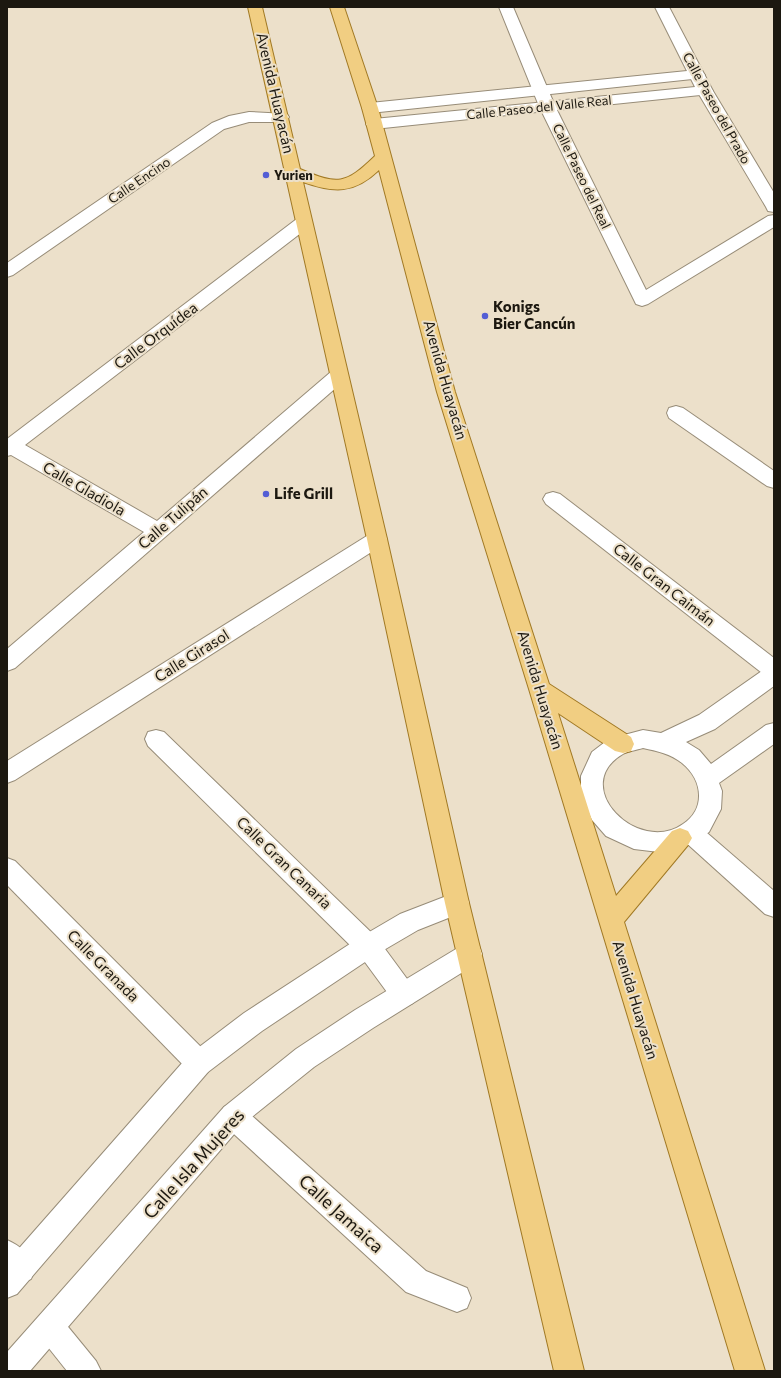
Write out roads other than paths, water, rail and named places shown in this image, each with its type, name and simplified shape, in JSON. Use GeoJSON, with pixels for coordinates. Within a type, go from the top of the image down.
{"type":"FeatureCollection","features":[{"type":"Feature","properties":{"kind":"main road","name":"Avenida Huayacán"},"geometry":{"type":"LineString","coordinates":[[255,7],[377,540],[457,902],[569,1371]]}},
{"type":"Feature","properties":{"kind":"main road","name":"Avenida Huayacán"},"geometry":{"type":"LineString","coordinates":[[337,7],[372,116],[446,392],[540,689],[610,921],[750,1371]]}},
{"type":"Feature","properties":{"kind":"main road"},"geometry":{"type":"LineString","coordinates":[[293,172],[327,186],[338,186],[353,182],[368,172],[383,157]]}},
{"type":"Feature","properties":{"kind":"main road"},"geometry":{"type":"LineString","coordinates":[[540,689],[623,744]]}},
{"type":"Feature","properties":{"kind":"main road"},"geometry":{"type":"LineString","coordinates":[[610,921],[686,836]]}},
{"type":"Feature","properties":{"kind":"street","name":"Calle Paseo del Real"},"geometry":{"type":"LineString","coordinates":[[506,7],[547,106],[642,300],[774,220]]}},
{"type":"Feature","properties":{"kind":"street","name":"Calle Paseo del Prado"},"geometry":{"type":"LineString","coordinates":[[662,7],[705,91],[774,207]]}},
{"type":"Feature","properties":{"kind":"street","name":"Calle Paseo del Valle Real"},"geometry":{"type":"LineString","coordinates":[[372,116],[541,90],[697,75]]}},
{"type":"Feature","properties":{"kind":"street","name":"Calle Paseo del Valle Real"},"geometry":{"type":"LineString","coordinates":[[372,116],[547,106],[705,91]]}},
{"type":"Feature","properties":{"kind":"street","name":"Calle Encino"},"geometry":{"type":"LineString","coordinates":[[7,271],[218,126],[232,119],[249,116],[281,117]]}},
{"type":"Feature","properties":{"kind":"street","name":"Calle Orquídea"},"geometry":{"type":"LineString","coordinates":[[9,448],[304,222]]}},
{"type":"Feature","properties":{"kind":"street","name":"Calle Tulipán"},"geometry":{"type":"LineString","coordinates":[[7,662],[339,375]]}},
{"type":"Feature","properties":{"kind":"street"},"geometry":{"type":"LineString","coordinates":[[676,413],[774,481]]}},
{"type":"Feature","properties":{"kind":"street","name":"Calle Gladiola"},"geometry":{"type":"LineString","coordinates":[[9,448],[158,531]]}},
{"type":"Feature","properties":{"kind":"street","name":"Calle Gran Caimán"},"geometry":{"type":"LineString","coordinates":[[553,499],[774,670]]}},
{"type":"Feature","properties":{"kind":"street","name":"Calle Girasol"},"geometry":{"type":"LineString","coordinates":[[7,773],[377,540]]}},
{"type":"Feature","properties":{"kind":"street"},"geometry":{"type":"LineString","coordinates":[[665,742],[707,722],[774,674]]}},
{"type":"Feature","properties":{"kind":"street"},"geometry":{"type":"LineString","coordinates":[[708,778],[774,732]]}},
{"type":"Feature","properties":{"kind":"street","name":"Calle Gran Canaria"},"geometry":{"type":"LineString","coordinates":[[156,739],[368,946],[404,995]]}},
{"type":"Feature","properties":{"kind":"street"},"geometry":{"type":"LineString","coordinates":[[643,739],[665,742],[679,748],[691,756],[701,766],[708,778],[712,793],[710,808],[703,822],[686,836],[659,842],[638,840],[618,831],[602,817],[594,803],[591,788],[592,774],[598,761],[609,750],[623,744],[643,739]]}},
{"type":"Feature","properties":{"kind":"street"},"geometry":{"type":"LineString","coordinates":[[686,836],[774,906]]}},
{"type":"Feature","properties":{"kind":"street","name":"Calle Granada"},"geometry":{"type":"LineString","coordinates":[[7,869],[199,1063]]}},
{"type":"Feature","properties":{"kind":"street"},"geometry":{"type":"LineString","coordinates":[[12,1269],[199,1063],[253,1022],[368,946],[409,922],[457,902]]}},
{"type":"Feature","properties":{"kind":"street","name":"Calle Isla Mujeres"},"geometry":{"type":"LineString","coordinates":[[10,1371],[233,1116],[305,1058],[364,1018],[470,954]]}},
{"type":"Feature","properties":{"kind":"street","name":"Calle Jamaica"},"geometry":{"type":"LineString","coordinates":[[233,1116],[416,1282],[457,1298]]}},
{"type":"Feature","properties":{"kind":"street"},"geometry":{"type":"LineString","coordinates":[[50,1327],[86,1371]]}},
{"type":"Feature","properties":{"kind":"place","name":"Yurien"},"geometry":{"type":"Point","coordinates":[266,175]}},
{"type":"Feature","properties":{"kind":"place","name":"Konigs Bier Cancún"},"geometry":{"type":"Point","coordinates":[485,316]}},
{"type":"Feature","properties":{"kind":"place","name":"Life Grill"},"geometry":{"type":"Point","coordinates":[266,494]}}]}
